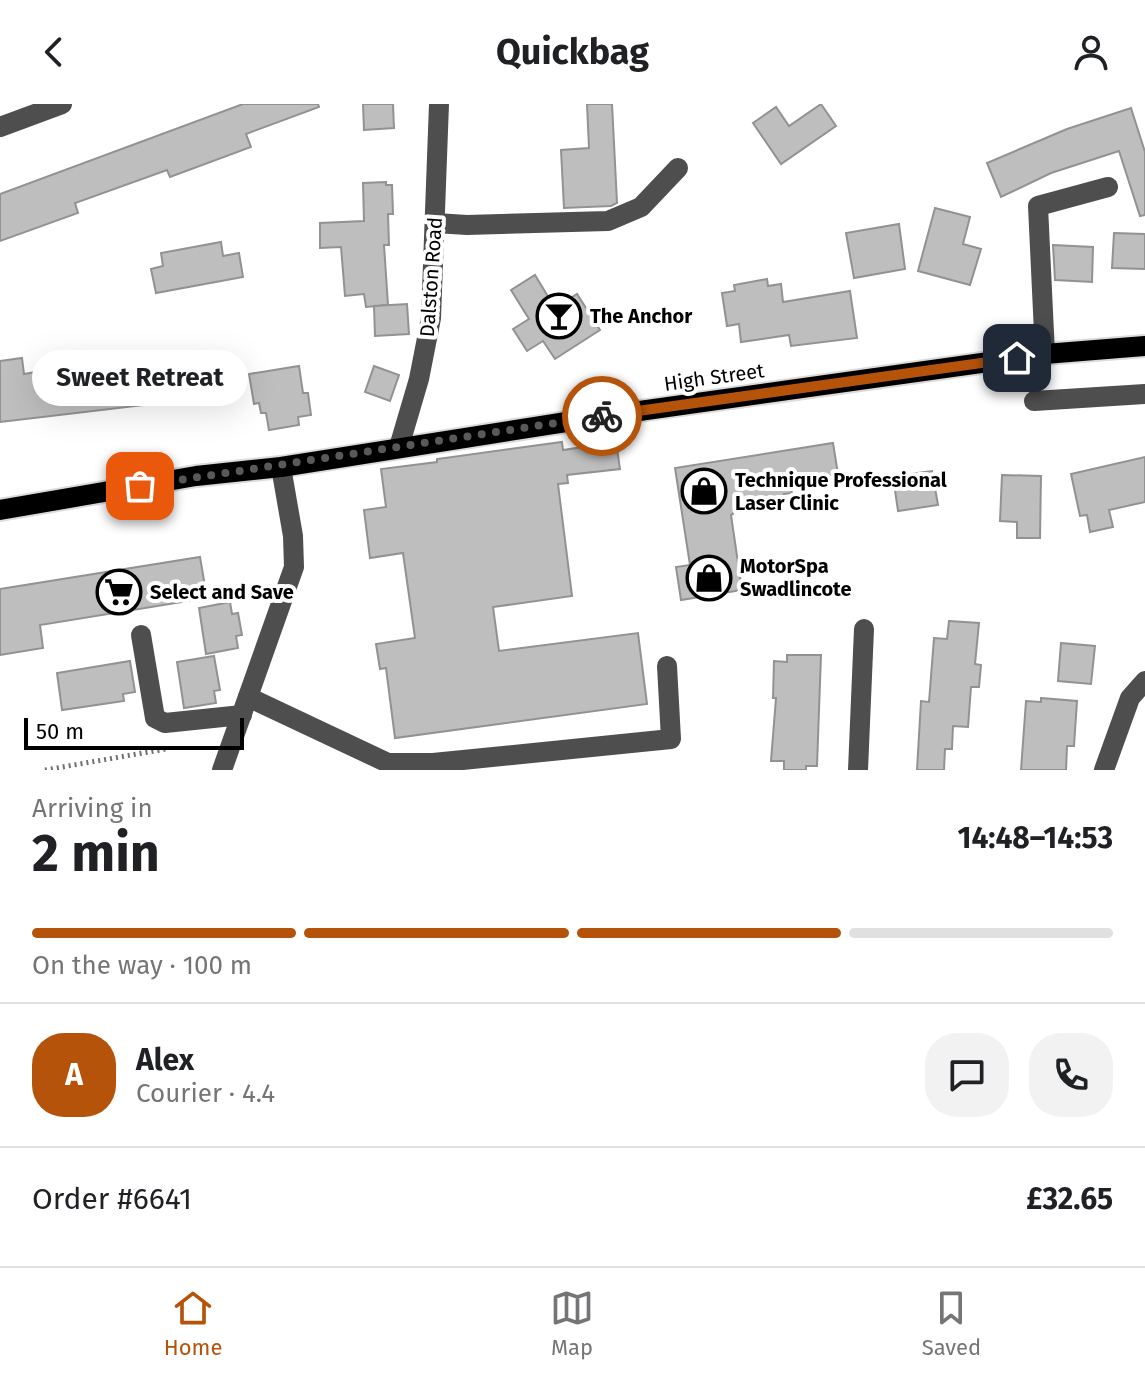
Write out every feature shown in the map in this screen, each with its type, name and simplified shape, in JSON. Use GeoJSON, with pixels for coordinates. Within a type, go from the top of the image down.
{"type":"FeatureCollection","features":[{"type":"Feature","properties":{"kind":"main road","name":"High Street"},"geometry":{"type":"LineString","coordinates":[[0,510],[196,476],[281,467],[399,447],[1045,354],[1145,346]]}},
{"type":"Feature","properties":{"kind":"street"},"geometry":{"type":"LineString","coordinates":[[0,127],[62,104]]}},
{"type":"Feature","properties":{"kind":"street","name":"Dalston Road"},"geometry":{"type":"LineString","coordinates":[[399,447],[419,379],[431,318],[439,104]]}},
{"type":"Feature","properties":{"kind":"street"},"geometry":{"type":"LineString","coordinates":[[436,223],[608,221],[641,207],[678,168]]}},
{"type":"Feature","properties":{"kind":"street"},"geometry":{"type":"LineString","coordinates":[[1045,354],[1038,206],[1108,187]]}},
{"type":"Feature","properties":{"kind":"street"},"geometry":{"type":"LineString","coordinates":[[1034,401],[1145,394]]}},
{"type":"Feature","properties":{"kind":"street"},"geometry":{"type":"LineString","coordinates":[[222,770],[294,567],[293,536],[281,467]]}},
{"type":"Feature","properties":{"kind":"street"},"geometry":{"type":"LineString","coordinates":[[858,770],[864,629]]}},
{"type":"Feature","properties":{"kind":"street"},"geometry":{"type":"LineString","coordinates":[[141,635],[155,718],[165,723],[245,706],[388,763],[433,763],[671,739],[667,666]]}},
{"type":"Feature","properties":{"kind":"street"},"geometry":{"type":"LineString","coordinates":[[1104,770],[1130,698],[1145,681]]}},
{"type":"Feature","properties":{"kind":"path"},"geometry":{"type":"LineString","coordinates":[[45,770],[171,748]]}},
{"type":"Feature","properties":{"kind":"building"},"geometry":{"type":"Polygon","coordinates":[[[243,104],[318,104],[319,107],[246,134],[251,147],[170,177],[167,170],[75,203],[78,213],[0,241],[0,194],[243,104]]]}},
{"type":"Feature","properties":{"kind":"building"},"geometry":{"type":"Polygon","coordinates":[[[363,104],[393,104],[394,128],[364,130],[363,104]]]}},
{"type":"Feature","properties":{"kind":"building"},"geometry":{"type":"Polygon","coordinates":[[[587,104],[612,104],[617,203],[611,206],[564,208],[561,150],[589,148],[587,104]]]}},
{"type":"Feature","properties":{"kind":"building"},"geometry":{"type":"Polygon","coordinates":[[[821,104],[836,126],[781,164],[753,123],[776,107],[789,126],[821,104]]]}},
{"type":"Feature","properties":{"kind":"building"},"geometry":{"type":"Polygon","coordinates":[[[1131,108],[1145,152],[1145,215],[1140,216],[1119,151],[1051,173],[1001,197],[987,163],[1067,129],[1131,108]]]}},
{"type":"Feature","properties":{"kind":"building"},"geometry":{"type":"Polygon","coordinates":[[[386,182],[386,185],[392,185],[393,214],[388,214],[389,245],[384,245],[388,305],[366,307],[364,294],[345,296],[341,247],[320,248],[320,223],[364,221],[363,183],[386,182]]]}},
{"type":"Feature","properties":{"kind":"building"},"geometry":{"type":"Polygon","coordinates":[[[935,208],[970,217],[963,244],[981,249],[970,285],[918,271],[935,208]]]}},
{"type":"Feature","properties":{"kind":"building"},"geometry":{"type":"Polygon","coordinates":[[[899,224],[905,269],[854,278],[846,233],[899,224]]]}},
{"type":"Feature","properties":{"kind":"building"},"geometry":{"type":"Polygon","coordinates":[[[1114,233],[1145,234],[1145,269],[1112,268],[1114,233]]]}},
{"type":"Feature","properties":{"kind":"building"},"geometry":{"type":"Polygon","coordinates":[[[221,242],[223,256],[239,253],[243,277],[156,293],[151,269],[163,266],[161,253],[221,242]]]}},
{"type":"Feature","properties":{"kind":"building"},"geometry":{"type":"Polygon","coordinates":[[[1053,245],[1093,247],[1092,282],[1055,280],[1053,245]]]}},
{"type":"Feature","properties":{"kind":"building","name":"The Anchor"},"geometry":{"type":"Polygon","coordinates":[[[535,275],[555,308],[577,294],[600,330],[555,359],[543,341],[527,351],[513,329],[529,319],[511,290],[535,275]]]}},
{"type":"Feature","properties":{"kind":"building"},"geometry":{"type":"Polygon","coordinates":[[[767,279],[768,286],[781,284],[783,302],[850,291],[857,338],[791,346],[789,335],[741,342],[739,324],[727,326],[722,293],[735,291],[734,285],[767,279]]]}},
{"type":"Feature","properties":{"kind":"building"},"geometry":{"type":"Polygon","coordinates":[[[407,304],[409,334],[375,336],[374,306],[407,304]]]}},
{"type":"Feature","properties":{"kind":"building"},"geometry":{"type":"Polygon","coordinates":[[[22,358],[24,374],[63,367],[63,370],[86,367],[88,377],[147,368],[153,404],[0,422],[0,361],[22,358]]]}},
{"type":"Feature","properties":{"kind":"building"},"geometry":{"type":"Polygon","coordinates":[[[299,366],[303,393],[308,393],[311,415],[298,417],[299,425],[269,430],[266,413],[261,413],[259,403],[254,404],[249,374],[299,366]]]}},
{"type":"Feature","properties":{"kind":"building"},"geometry":{"type":"Polygon","coordinates":[[[374,366],[399,375],[390,401],[365,392],[374,366]]]}},
{"type":"Feature","properties":{"kind":"building"},"geometry":{"type":"Polygon","coordinates":[[[562,442],[563,450],[616,442],[620,469],[567,475],[568,483],[558,484],[572,596],[493,607],[499,651],[638,633],[647,704],[395,738],[386,668],[380,669],[376,644],[415,638],[403,553],[370,558],[364,510],[386,507],[381,469],[562,442]]]}},
{"type":"Feature","properties":{"kind":"building"},"geometry":{"type":"Polygon","coordinates":[[[833,443],[838,474],[790,481],[792,493],[784,494],[785,502],[733,509],[731,515],[742,590],[681,600],[676,567],[690,565],[675,468],[833,443]]]}},
{"type":"Feature","properties":{"kind":"building"},"geometry":{"type":"Polygon","coordinates":[[[1145,457],[1145,502],[1109,510],[1113,527],[1090,532],[1087,515],[1080,516],[1071,474],[1145,457]]]}},
{"type":"Feature","properties":{"kind":"building"},"geometry":{"type":"Polygon","coordinates":[[[932,471],[938,505],[898,511],[893,476],[932,471]]]}},
{"type":"Feature","properties":{"kind":"building"},"geometry":{"type":"Polygon","coordinates":[[[1002,475],[1041,476],[1040,538],[1017,538],[1017,522],[1000,521],[1002,475]]]}},
{"type":"Feature","properties":{"kind":"building"},"geometry":{"type":"Polygon","coordinates":[[[200,557],[207,598],[40,625],[43,648],[0,655],[0,589],[200,557]]]}},
{"type":"Feature","properties":{"kind":"building"},"geometry":{"type":"Polygon","coordinates":[[[230,602],[232,614],[238,613],[242,635],[236,636],[238,648],[206,654],[199,608],[230,602]]]}},
{"type":"Feature","properties":{"kind":"building"},"geometry":{"type":"Polygon","coordinates":[[[949,621],[979,623],[975,664],[981,665],[979,687],[971,687],[968,727],[953,726],[952,749],[945,749],[944,770],[917,770],[921,701],[929,702],[934,638],[947,639],[949,621]]]}},
{"type":"Feature","properties":{"kind":"building"},"geometry":{"type":"Polygon","coordinates":[[[1061,643],[1095,646],[1091,684],[1058,681],[1061,643]]]}},
{"type":"Feature","properties":{"kind":"building"},"geometry":{"type":"Polygon","coordinates":[[[787,655],[821,655],[817,766],[806,766],[806,770],[784,770],[784,761],[771,761],[776,698],[773,698],[774,661],[787,662],[787,655]]]}},
{"type":"Feature","properties":{"kind":"building"},"geometry":{"type":"Polygon","coordinates":[[[214,656],[220,690],[214,691],[216,703],[184,708],[177,662],[214,656]]]}},
{"type":"Feature","properties":{"kind":"building"},"geometry":{"type":"Polygon","coordinates":[[[130,661],[135,692],[123,694],[124,701],[62,710],[57,673],[130,661]]]}},
{"type":"Feature","properties":{"kind":"building"},"geometry":{"type":"Polygon","coordinates":[[[1041,698],[1077,701],[1074,746],[1067,746],[1066,770],[1021,770],[1026,701],[1041,702],[1041,698]]]}},
{"type":"Feature","properties":{"kind":"way so far"},"geometry":{"type":"LineString","coordinates":[[140,486],[602,416]]}},
{"type":"Feature","properties":{"kind":"place","name":"The Anchor"},"geometry":{"type":"Point","coordinates":[559,316]}},
{"type":"Feature","properties":{"kind":"place","name":"Sweet Retreat"},"geometry":{"type":"Point","coordinates":[140,486]}},
{"type":"Feature","properties":{"kind":"place","name":"Technique Professional Laser Clinic"},"geometry":{"type":"Point","coordinates":[704,491]}},
{"type":"Feature","properties":{"kind":"place","name":"MotorSpa Swadlincote"},"geometry":{"type":"Point","coordinates":[709,578]}},
{"type":"Feature","properties":{"kind":"place","name":"Select and Save"},"geometry":{"type":"Point","coordinates":[119,592]}},
{"type":"Feature","properties":{"kind":"route"},"geometry":{"type":"LineString","coordinates":[[602,416],[1017,358]]}}]}
